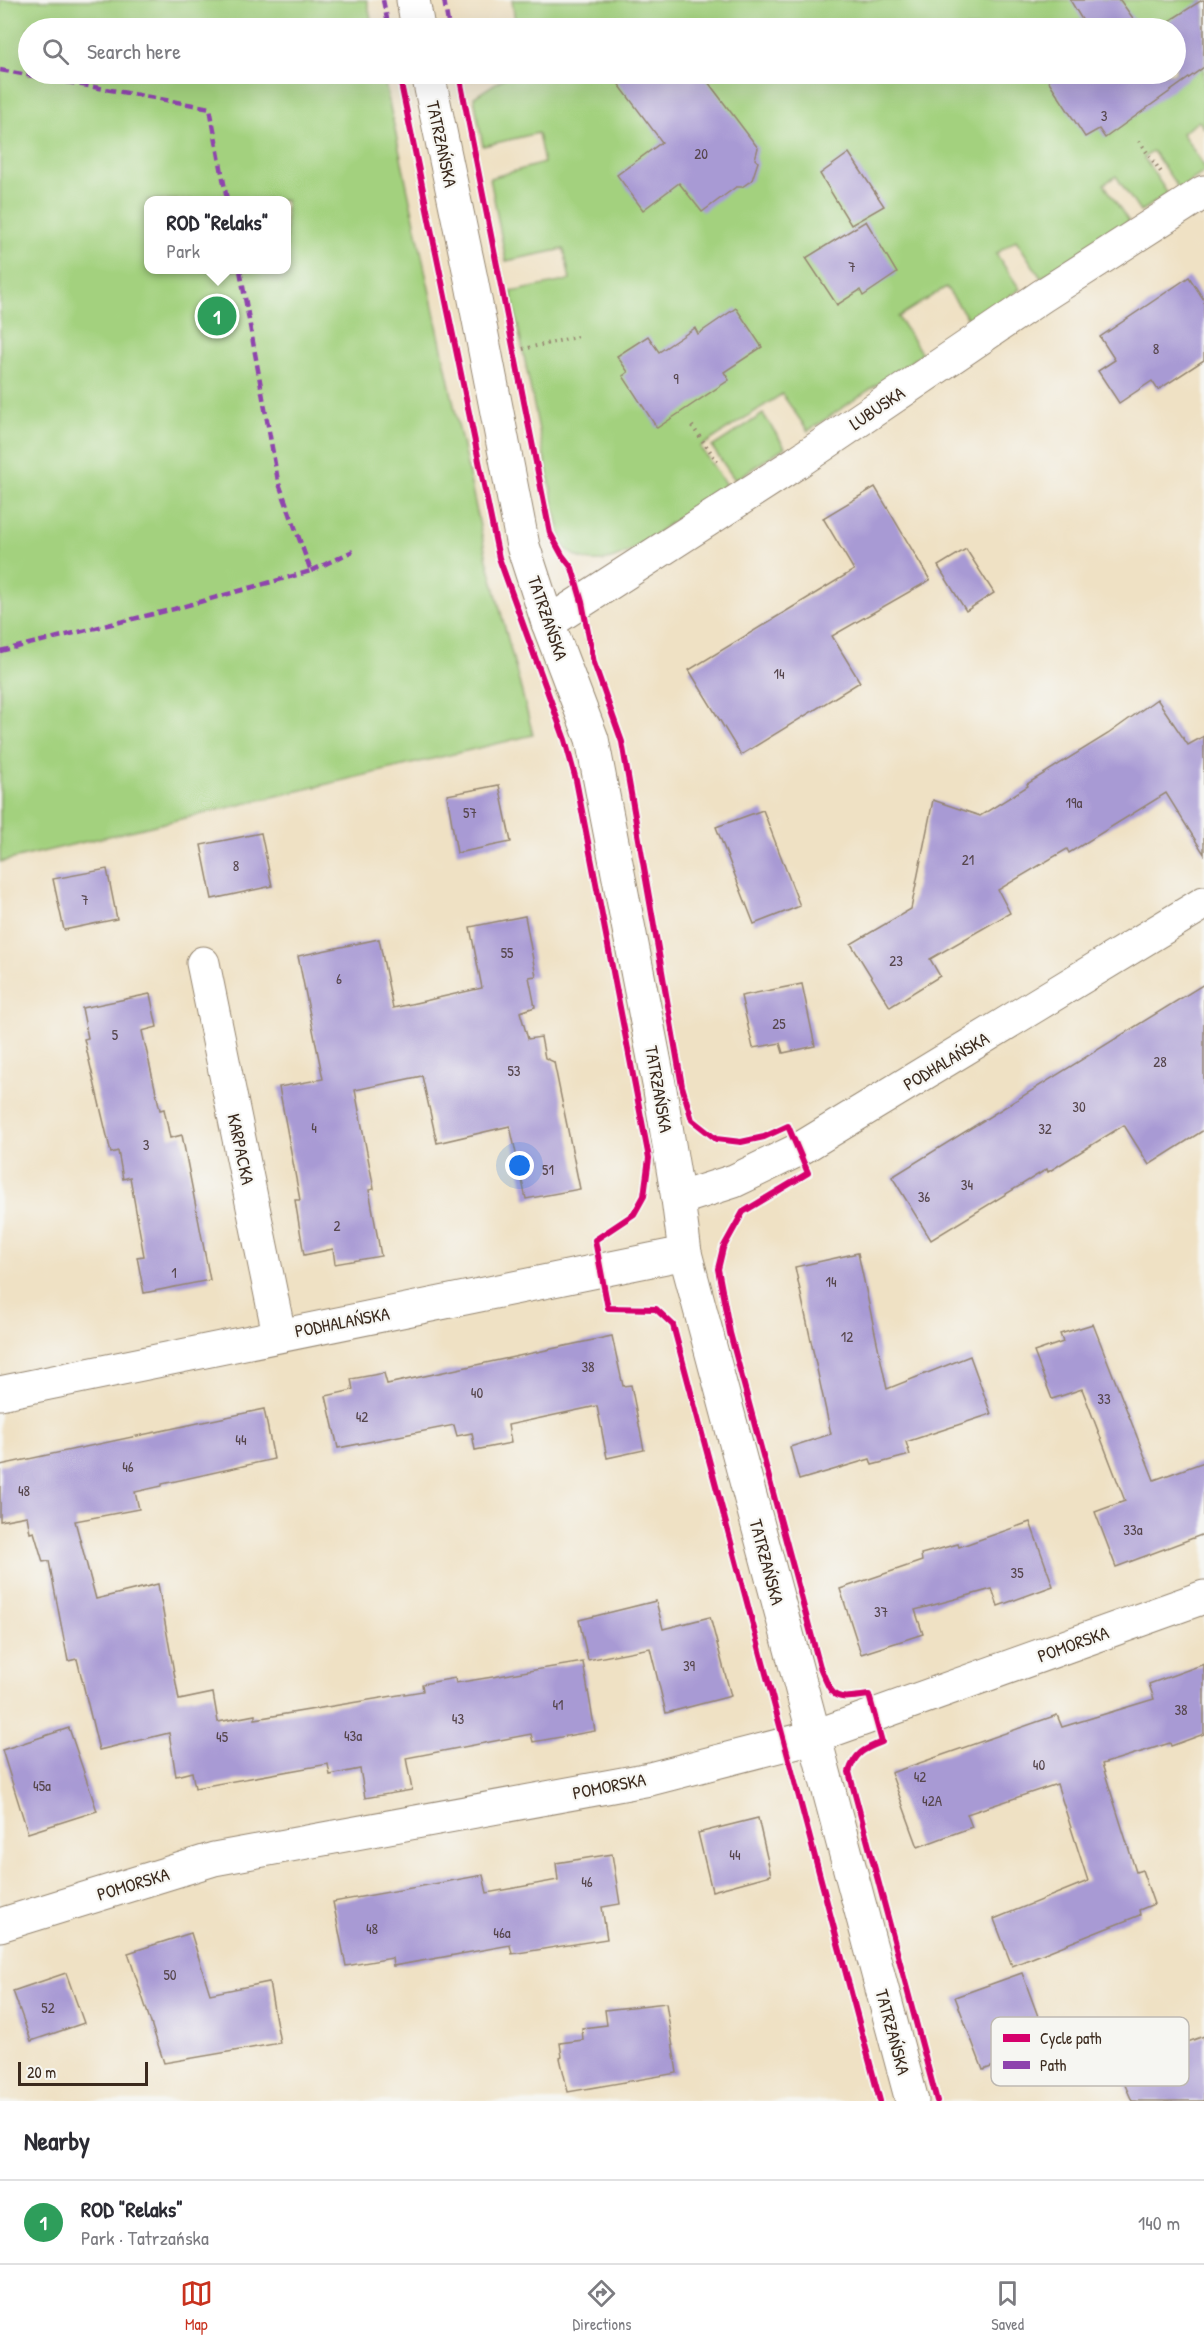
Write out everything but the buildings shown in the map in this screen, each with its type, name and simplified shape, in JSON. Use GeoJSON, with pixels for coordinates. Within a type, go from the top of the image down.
{"type":"FeatureCollection","features":[{"type":"Feature","properties":{"kind":"street"},"geometry":{"type":"LineString","coordinates":[[413,0],[416,18]]}},
{"type":"Feature","properties":{"kind":"street","name":"TATRZAŃSKA"},"geometry":{"type":"LineString","coordinates":[[430,84],[523,546],[548,623],[592,739],[659,1083],[685,1253],[912,2101]]}},
{"type":"Feature","properties":{"kind":"street","name":"LUBUSKA"},"geometry":{"type":"LineString","coordinates":[[548,623],[743,497],[1042,296],[1204,192]]}},
{"type":"Feature","properties":{"kind":"street","name":"PODHALAŃSKA"},"geometry":{"type":"LineString","coordinates":[[678,1199],[734,1181],[798,1150],[1204,903]]}},
{"type":"Feature","properties":{"kind":"street","name":"KARPACKA"},"geometry":{"type":"LineString","coordinates":[[203,963],[279,1334]]}},
{"type":"Feature","properties":{"kind":"street","name":"PODHALAŃSKA"},"geometry":{"type":"LineString","coordinates":[[0,1393],[279,1334],[685,1253]]}},
{"type":"Feature","properties":{"kind":"street","name":"POMORSKA"},"geometry":{"type":"LineString","coordinates":[[0,1925],[214,1859],[650,1779],[813,1737],[1204,1597]]}},
{"type":"Feature","properties":{"kind":"path"},"geometry":{"type":"LineString","coordinates":[[514,352],[581,336]]}},
{"type":"Feature","properties":{"kind":"path"},"geometry":{"type":"LineString","coordinates":[[692,426],[743,497]]}},
{"type":"Feature","properties":{"kind":"green space"},"geometry":{"type":"Polygon","coordinates":[[[0,0],[367,0],[371,18],[18,18],[18,84],[385,84],[487,559],[533,735],[0,862],[0,0]]]}},
{"type":"Feature","properties":{"kind":"green space"},"geometry":{"type":"Polygon","coordinates":[[[512,0],[1204,0],[1204,128],[1199,121],[1182,133],[1204,166],[1204,172],[1179,189],[1153,151],[1144,158],[1168,194],[1140,212],[1116,176],[1104,184],[1129,222],[1041,278],[1016,240],[996,254],[1020,289],[971,323],[946,287],[898,317],[922,354],[808,431],[782,394],[700,447],[726,485],[630,551],[602,561],[589,561],[575,555],[562,544],[511,292],[570,280],[564,249],[506,261],[490,178],[544,163],[538,133],[483,146],[474,97],[494,84],[1186,84],[1186,18],[515,18],[512,0]]]}},
{"type":"Feature","properties":{"kind":"green space"},"geometry":{"type":"Polygon","coordinates":[[[763,414],[785,447],[735,480],[712,447],[763,414]]]}},
{"type":"Feature","properties":{"kind":"marked path"},"geometry":{"type":"LineString","coordinates":[[383,0],[387,18]]}},
{"type":"Feature","properties":{"kind":"marked path"},"geometry":{"type":"LineString","coordinates":[[444,0],[447,18]]}},
{"type":"Feature","properties":{"kind":"marked path"},"geometry":{"type":"LineString","coordinates":[[0,70],[18,73]]}},
{"type":"Feature","properties":{"kind":"marked path"},"geometry":{"type":"LineString","coordinates":[[77,84],[210,108],[226,196]]}},
{"type":"Feature","properties":{"kind":"marked path"},"geometry":{"type":"LineString","coordinates":[[0,651],[174,609],[311,571],[278,481],[241,274]]}},
{"type":"Feature","properties":{"kind":"marked path"},"geometry":{"type":"LineString","coordinates":[[311,571],[353,551]]}},
{"type":"Feature","properties":{"kind":"cycle path"},"geometry":{"type":"LineString","coordinates":[[401,84],[499,558],[565,740],[576,780],[649,1158],[644,1196],[634,1214],[595,1240],[608,1308],[656,1309],[673,1325],[880,2101]]}},
{"type":"Feature","properties":{"kind":"cycle path"},"geometry":{"type":"LineString","coordinates":[[461,84],[550,533],[572,568],[582,602],[594,663],[622,742],[682,1086],[692,1120],[716,1139],[741,1142],[764,1137],[788,1126],[808,1173],[743,1212],[723,1248],[718,1269],[730,1333],[820,1667],[828,1686],[836,1695],[841,1697],[869,1695],[882,1742],[861,1752],[854,1760],[849,1772],[937,2101]]}},
{"type":"Feature","properties":{"kind":"place","name":"ROD \"Relaks\""},"geometry":{"type":"Point","coordinates":[217,316]}}]}
